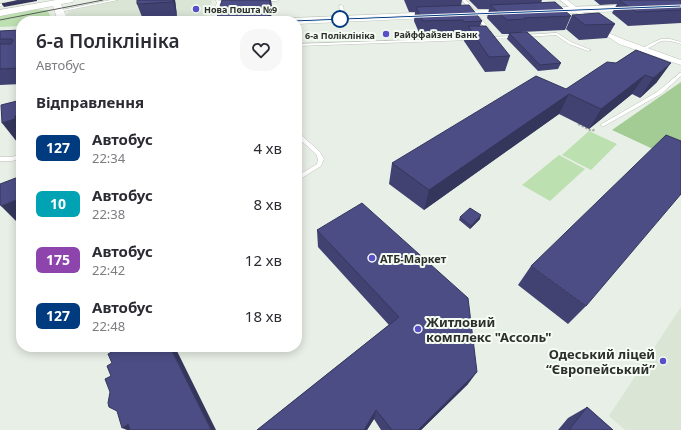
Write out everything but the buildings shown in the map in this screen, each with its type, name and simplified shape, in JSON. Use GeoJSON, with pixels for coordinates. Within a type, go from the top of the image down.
{"type":"FeatureCollection","features":[{"type":"Feature","properties":{"kind":"main road"},"geometry":{"type":"LineString","coordinates":[[0,13],[59,10],[70,0]]}},
{"type":"Feature","properties":{"kind":"main road"},"geometry":{"type":"LineString","coordinates":[[302,21],[681,6]]}},
{"type":"Feature","properties":{"kind":"street"},"geometry":{"type":"LineString","coordinates":[[563,0],[610,35],[622,42],[681,63]]}},
{"type":"Feature","properties":{"kind":"lane"},"geometry":{"type":"LineString","coordinates":[[0,3],[3,0]]}},
{"type":"Feature","properties":{"kind":"lane"},"geometry":{"type":"LineString","coordinates":[[0,3],[26,0]]}},
{"type":"Feature","properties":{"kind":"lane"},"geometry":{"type":"LineString","coordinates":[[59,10],[116,0]]}},
{"type":"Feature","properties":{"kind":"lane"},"geometry":{"type":"LineString","coordinates":[[263,0],[277,0]]}},
{"type":"Feature","properties":{"kind":"lane"},"geometry":{"type":"LineString","coordinates":[[464,0],[495,38]]}},
{"type":"Feature","properties":{"kind":"lane"},"geometry":{"type":"LineString","coordinates":[[215,16],[218,1],[234,2]]}},
{"type":"Feature","properties":{"kind":"lane"},"geometry":{"type":"LineString","coordinates":[[341,6],[345,19]]}},
{"type":"Feature","properties":{"kind":"lane"},"geometry":{"type":"LineString","coordinates":[[302,45],[495,38],[557,34],[570,43],[588,50]]}},
{"type":"Feature","properties":{"kind":"lane"},"geometry":{"type":"LineString","coordinates":[[643,49],[661,39],[681,43]]}},
{"type":"Feature","properties":{"kind":"lane"},"geometry":{"type":"LineString","coordinates":[[602,125],[659,93],[681,74]]}},
{"type":"Feature","properties":{"kind":"lane"},"geometry":{"type":"LineString","coordinates":[[302,139],[318,153],[321,159],[319,165],[302,176]]}},
{"type":"Feature","properties":{"kind":"lane"},"geometry":{"type":"LineString","coordinates":[[0,159],[16,157]]}},
{"type":"Feature","properties":{"kind":"path"},"geometry":{"type":"LineString","coordinates":[[578,124],[592,131],[602,125]]}},
{"type":"Feature","properties":{"kind":"shaded area"},"geometry":{"type":"Polygon","coordinates":[[[117,0],[211,0],[212,2],[206,16],[67,16],[69,11],[117,0]]]}},
{"type":"Feature","properties":{"kind":"shaded area","name":"Одеський ліцей “Європейський”"},"geometry":{"type":"Polygon","coordinates":[[[681,307],[681,430],[625,430],[609,416],[681,307]]]}},
{"type":"Feature","properties":{"kind":"green space"},"geometry":{"type":"Polygon","coordinates":[[[30,9],[47,10],[50,15],[16,16],[16,26],[0,27],[0,14],[30,9]]]}},
{"type":"Feature","properties":{"kind":"green space"},"geometry":{"type":"Polygon","coordinates":[[[681,82],[681,162],[612,130],[681,82]]]}},
{"type":"Feature","properties":{"kind":"green space"},"geometry":{"type":"Polygon","coordinates":[[[589,131],[617,144],[591,170],[562,155],[589,131]]]}},
{"type":"Feature","properties":{"kind":"green space"},"geometry":{"type":"Polygon","coordinates":[[[559,155],[585,169],[550,201],[522,185],[559,155]]]}},
{"type":"Feature","properties":{"kind":"tram line"},"geometry":{"type":"LineString","coordinates":[[21,16],[103,0]]}},
{"type":"Feature","properties":{"kind":"tram line"},"geometry":{"type":"LineString","coordinates":[[0,20],[16,17]]}},
{"type":"Feature","properties":{"kind":"bus line","name":"127"},"geometry":{"type":"LineString","coordinates":[[302,21],[681,6]]}},
{"type":"Feature","properties":{"kind":"place","name":"Нова Пошта №9"},"geometry":{"type":"Point","coordinates":[196,9]}},
{"type":"Feature","properties":{"kind":"place","name":"6-а Поліклініка"},"geometry":{"type":"Point","coordinates":[340,19]}},
{"type":"Feature","properties":{"kind":"place","name":"Райффайзен Банк"},"geometry":{"type":"Point","coordinates":[386,34]}},
{"type":"Feature","properties":{"kind":"place","name":"АТБ-Маркет"},"geometry":{"type":"Point","coordinates":[372,258]}},
{"type":"Feature","properties":{"kind":"place","name":"Житловий комплекс \"Ассоль\""},"geometry":{"type":"Point","coordinates":[418,329]}},
{"type":"Feature","properties":{"kind":"place","name":"Одеський ліцей “Європейський”"},"geometry":{"type":"Point","coordinates":[663,361]}}]}
